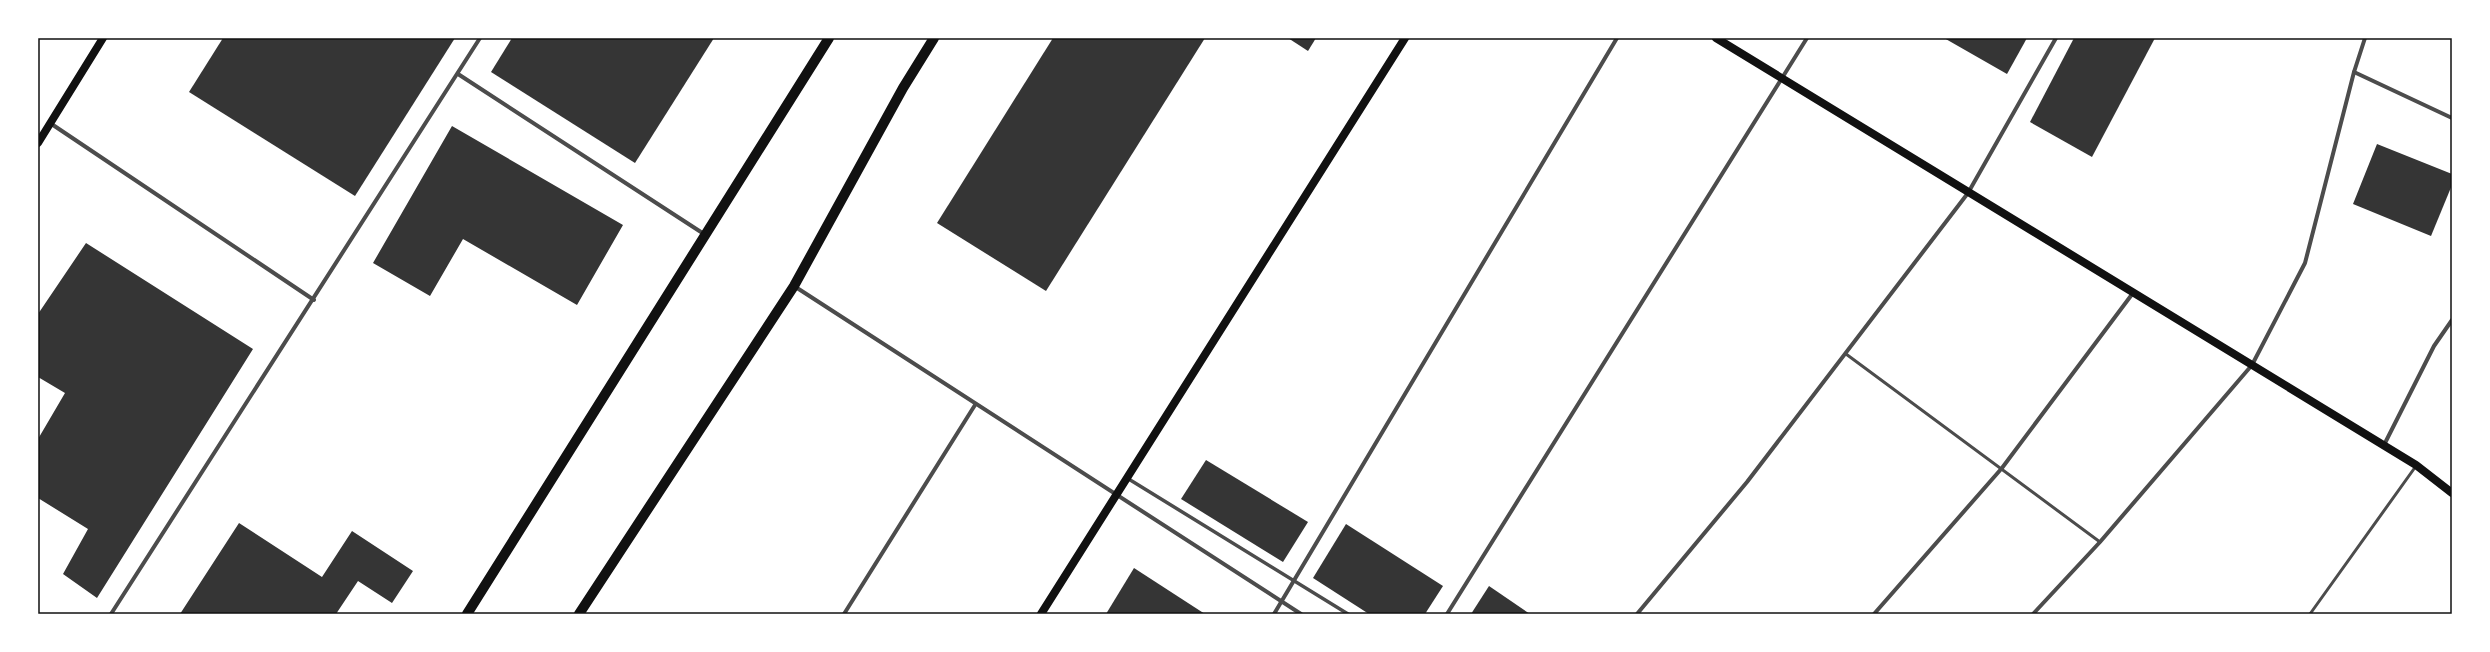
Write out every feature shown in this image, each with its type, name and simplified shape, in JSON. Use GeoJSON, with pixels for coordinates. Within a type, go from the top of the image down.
{"type":"FeatureCollection","features":[{"type":"Feature","properties":{"kind":"main road"},"geometry":{"type":"LineString","coordinates":[[38,143],[103,38]]}},
{"type":"Feature","properties":{"kind":"main road"},"geometry":{"type":"LineString","coordinates":[[579,614],[794,286],[902,88],[934,38]]}},
{"type":"Feature","properties":{"kind":"main road"},"geometry":{"type":"LineString","coordinates":[[1041,614],[1405,38]]}},
{"type":"Feature","properties":{"kind":"main road"},"geometry":{"type":"LineString","coordinates":[[1716,38],[2416,465],[2452,493]]}},
{"type":"Feature","properties":{"kind":"main road"},"geometry":{"type":"LineString","coordinates":[[466,614],[706,236],[826,40]]}},
{"type":"Feature","properties":{"kind":"street"},"geometry":{"type":"LineString","coordinates":[[112,614],[480,38]]}},
{"type":"Feature","properties":{"kind":"street"},"geometry":{"type":"LineString","coordinates":[[1274,614],[1617,38]]}},
{"type":"Feature","properties":{"kind":"street"},"geometry":{"type":"LineString","coordinates":[[1447,614],[1807,38]]}},
{"type":"Feature","properties":{"kind":"street"},"geometry":{"type":"LineString","coordinates":[[1636,614],[1747,482],[1968,193],[2056,38]]}},
{"type":"Feature","properties":{"kind":"street"},"geometry":{"type":"LineString","coordinates":[[2033,614],[2100,542],[2252,365],[2305,263],[2354,72],[2365,38]]}},
{"type":"Feature","properties":{"kind":"street"},"geometry":{"type":"LineString","coordinates":[[2354,72],[2452,118]]}},
{"type":"Feature","properties":{"kind":"street"},"geometry":{"type":"LineString","coordinates":[[458,74],[706,236]]}},
{"type":"Feature","properties":{"kind":"street"},"geometry":{"type":"LineString","coordinates":[[50,123],[314,300]]}},
{"type":"Feature","properties":{"kind":"street"},"geometry":{"type":"LineString","coordinates":[[794,286],[975,405],[1301,614]]}},
{"type":"Feature","properties":{"kind":"street"},"geometry":{"type":"LineString","coordinates":[[1874,614],[2002,468],[2133,293]]}},
{"type":"Feature","properties":{"kind":"street"},"geometry":{"type":"LineString","coordinates":[[2383,446],[2434,346],[2452,320]]}},
{"type":"Feature","properties":{"kind":"street"},"geometry":{"type":"LineString","coordinates":[[844,614],[975,405]]}},
{"type":"Feature","properties":{"kind":"street"},"geometry":{"type":"LineString","coordinates":[[1127,478],[1348,614]]}},
{"type":"Feature","properties":{"kind":"lane"},"geometry":{"type":"LineString","coordinates":[[1846,354],[2100,542]]}},
{"type":"Feature","properties":{"kind":"lane"},"geometry":{"type":"LineString","coordinates":[[2310,614],[2416,465]]}},
{"type":"Feature","properties":{"kind":"building"},"geometry":{"type":"Polygon","coordinates":[[[223,38],[455,38],[355,196],[189,92],[223,38]]]}},
{"type":"Feature","properties":{"kind":"building"},"geometry":{"type":"Polygon","coordinates":[[[512,38],[714,38],[635,163],[491,72],[512,38]]]}},
{"type":"Feature","properties":{"kind":"building"},"geometry":{"type":"Polygon","coordinates":[[[1053,38],[1205,38],[1046,291],[937,223],[1053,38]]]}},
{"type":"Feature","properties":{"kind":"building"},"geometry":{"type":"Polygon","coordinates":[[[1288,38],[1316,38],[1308,51],[1288,38]]]}},
{"type":"Feature","properties":{"kind":"building"},"geometry":{"type":"Polygon","coordinates":[[[1944,38],[2027,38],[2007,74],[1944,38]]]}},
{"type":"Feature","properties":{"kind":"building"},"geometry":{"type":"Polygon","coordinates":[[[2074,38],[2155,38],[2092,157],[2030,122],[2074,38]]]}},
{"type":"Feature","properties":{"kind":"building"},"geometry":{"type":"Polygon","coordinates":[[[452,126],[623,225],[577,305],[463,239],[430,296],[373,263],[452,126]]]}},
{"type":"Feature","properties":{"kind":"building"},"geometry":{"type":"Polygon","coordinates":[[[2377,144],[2452,174],[2452,185],[2431,236],[2353,204],[2377,144]]]}},
{"type":"Feature","properties":{"kind":"building"},"geometry":{"type":"Polygon","coordinates":[[[86,243],[253,349],[97,598],[63,574],[88,529],[38,498],[38,439],[65,393],[38,377],[38,314],[86,243]]]}},
{"type":"Feature","properties":{"kind":"building"},"geometry":{"type":"Polygon","coordinates":[[[1206,460],[1308,522],[1283,562],[1181,499],[1206,460]]]}},
{"type":"Feature","properties":{"kind":"building"},"geometry":{"type":"Polygon","coordinates":[[[239,523],[322,577],[352,531],[413,571],[392,603],[358,581],[336,614],[180,614],[239,523]]]}},
{"type":"Feature","properties":{"kind":"building"},"geometry":{"type":"Polygon","coordinates":[[[1346,524],[1443,586],[1425,614],[1369,614],[1313,578],[1346,524]]]}},
{"type":"Feature","properties":{"kind":"building"},"geometry":{"type":"Polygon","coordinates":[[[1134,568],[1205,614],[1106,614],[1134,568]]]}},
{"type":"Feature","properties":{"kind":"building"},"geometry":{"type":"Polygon","coordinates":[[[1489,586],[1530,614],[1471,614],[1489,586]]]}}]}
